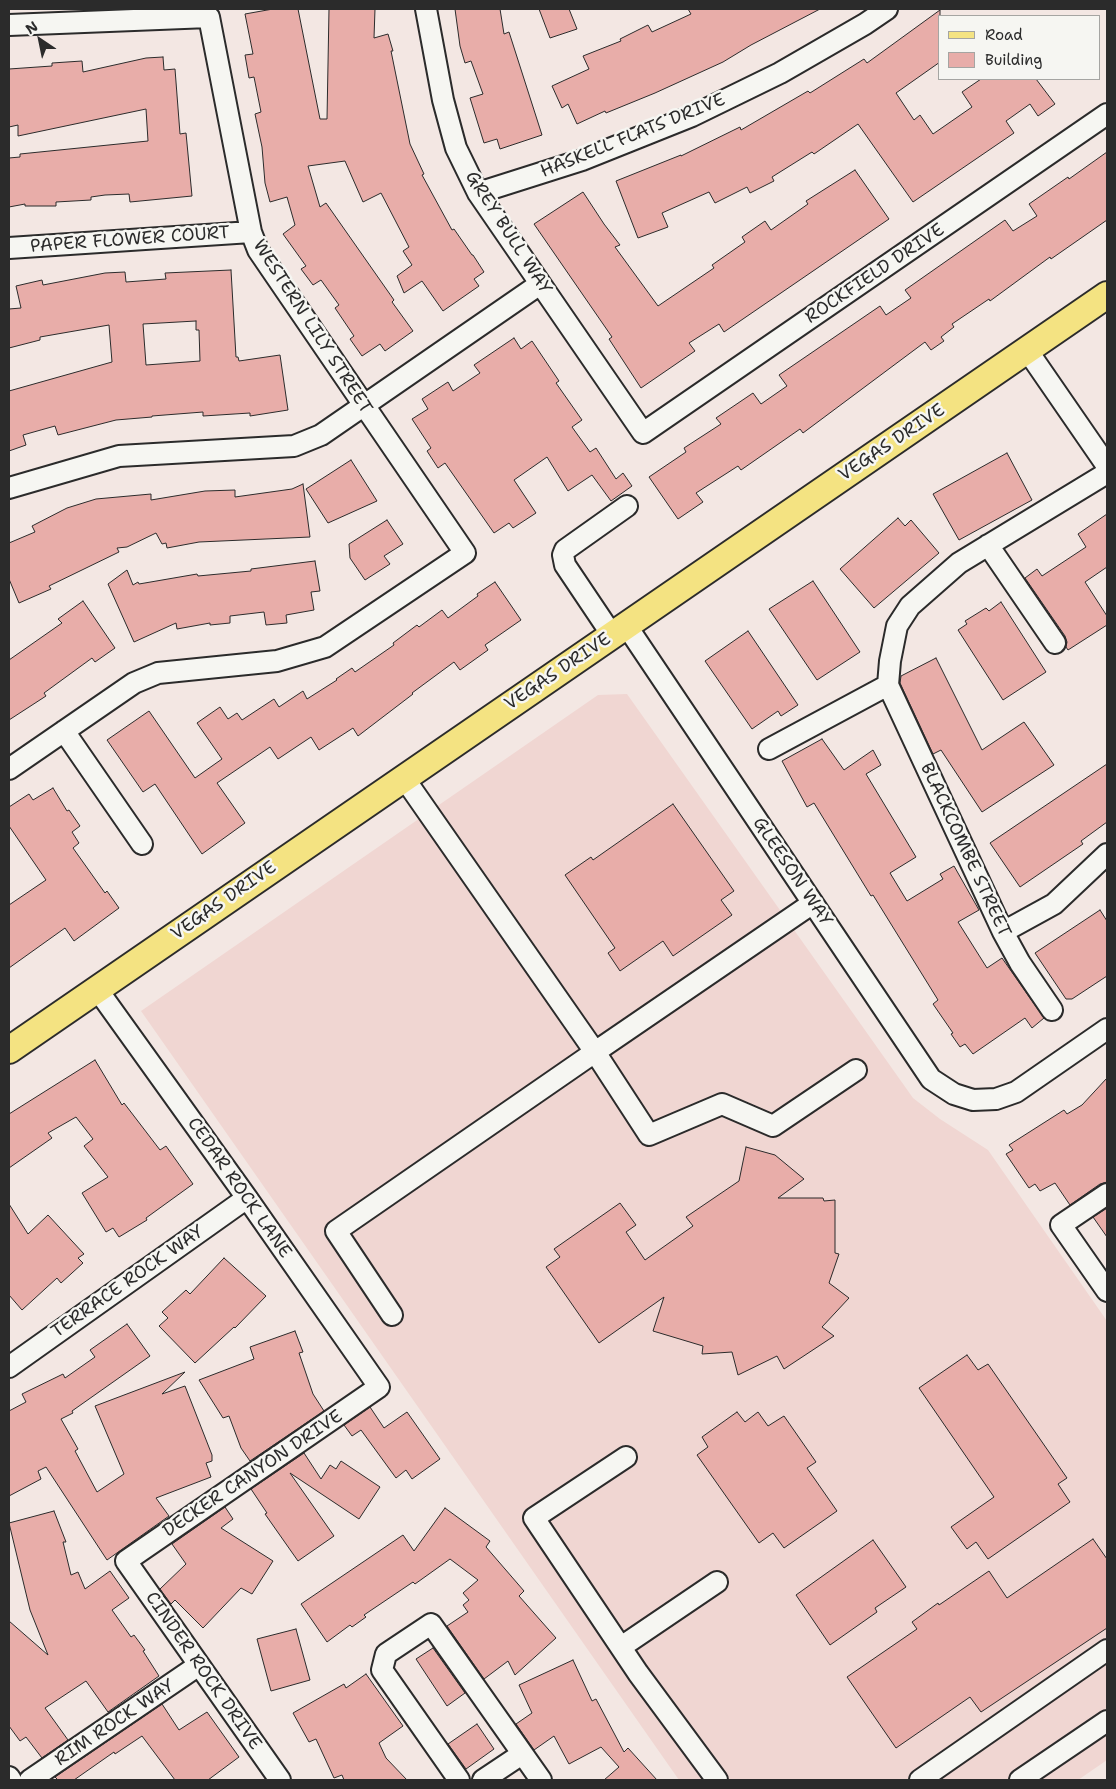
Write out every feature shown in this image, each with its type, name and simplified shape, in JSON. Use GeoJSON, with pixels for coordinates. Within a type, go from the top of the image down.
{"type":"FeatureCollection","features":[{"type":"Feature","properties":{"kind":"main road","name":"VEGAS DRIVE"},"geometry":{"type":"LineString","coordinates":[[9,1050],[1107,295]]}},
{"type":"Feature","properties":{"kind":"street","name":"GREY BULL WAY"},"geometry":{"type":"LineString","coordinates":[[426,9],[443,100],[456,148],[478,193],[643,433]]}},
{"type":"Feature","properties":{"kind":"street","name":"HASKELL FLATS DRIVE"},"geometry":{"type":"LineString","coordinates":[[478,193],[582,160],[692,116],[780,73],[866,24],[887,9]]}},
{"type":"Feature","properties":{"kind":"street","name":"WESTERN LILY STREET"},"geometry":{"type":"LineString","coordinates":[[64,731],[134,683],[158,673],[277,661],[325,647],[464,553],[258,250],[251,232],[209,17],[99,15]]}},
{"type":"Feature","properties":{"kind":"street"},"geometry":{"type":"LineString","coordinates":[[9,25],[99,15]]}},
{"type":"Feature","properties":{"kind":"street","name":"ROCKFIELD DRIVE"},"geometry":{"type":"LineString","coordinates":[[643,433],[1107,114]]}},
{"type":"Feature","properties":{"kind":"street","name":"PAPER FLOWER COURT"},"geometry":{"type":"LineString","coordinates":[[9,248],[251,232]]}},
{"type":"Feature","properties":{"kind":"street"},"geometry":{"type":"LineString","coordinates":[[9,488],[120,456],[294,446],[321,435],[540,284]]}},
{"type":"Feature","properties":{"kind":"street"},"geometry":{"type":"LineString","coordinates":[[1027,350],[1107,466]]}},
{"type":"Feature","properties":{"kind":"street"},"geometry":{"type":"LineString","coordinates":[[770,749],[888,685],[890,661],[897,626],[910,606],[959,563],[1107,473]]}},
{"type":"Feature","properties":{"kind":"street","name":"GLEESON WAY"},"geometry":{"type":"LineString","coordinates":[[627,506],[565,550],[563,555],[565,565],[619,630],[813,903],[931,1079],[954,1094],[973,1100],[996,1099],[1016,1092],[1107,1030]]}},
{"type":"Feature","properties":{"kind":"street"},"geometry":{"type":"LineString","coordinates":[[988,545],[1055,644]]}},
{"type":"Feature","properties":{"kind":"street","name":"BLACKCOMBE STREET"},"geometry":{"type":"LineString","coordinates":[[888,685],[1003,932],[1020,963],[1052,1010]]}},
{"type":"Feature","properties":{"kind":"street"},"geometry":{"type":"LineString","coordinates":[[9,769],[64,731],[142,844]]}},
{"type":"Feature","properties":{"kind":"street"},"geometry":{"type":"LineString","coordinates":[[404,778],[595,1052],[649,1135],[722,1104],[772,1126],[856,1070]]}},
{"type":"Feature","properties":{"kind":"street"},"geometry":{"type":"LineString","coordinates":[[1003,932],[1054,904],[1107,854]]}},
{"type":"Feature","properties":{"kind":"street"},"geometry":{"type":"LineString","coordinates":[[392,1315],[336,1231],[813,903]]}},
{"type":"Feature","properties":{"kind":"street","name":"CEDAR ROCK LANE"},"geometry":{"type":"LineString","coordinates":[[97,989],[247,1198],[379,1387]]}},
{"type":"Feature","properties":{"kind":"street"},"geometry":{"type":"LineString","coordinates":[[1107,1194],[1062,1225],[1107,1291]]}},
{"type":"Feature","properties":{"kind":"street","name":"TERRACE ROCK WAY"},"geometry":{"type":"LineString","coordinates":[[9,1366],[247,1198]]}},
{"type":"Feature","properties":{"kind":"street","name":"DECKER CANYON DRIVE"},"geometry":{"type":"LineString","coordinates":[[126,1561],[379,1387]]}},
{"type":"Feature","properties":{"kind":"street"},"geometry":{"type":"LineString","coordinates":[[626,1458],[534,1518],[621,1647],[717,1780]]}},
{"type":"Feature","properties":{"kind":"street","name":"CINDER ROCK DRIVE"},"geometry":{"type":"LineString","coordinates":[[126,1561],[280,1780]]}},
{"type":"Feature","properties":{"kind":"street"},"geometry":{"type":"LineString","coordinates":[[621,1647],[717,1582]]}},
{"type":"Feature","properties":{"kind":"street"},"geometry":{"type":"LineString","coordinates":[[459,1780],[382,1670],[386,1654],[431,1624],[540,1780]]}},
{"type":"Feature","properties":{"kind":"street"},"geometry":{"type":"LineString","coordinates":[[920,1780],[1107,1650]]}},
{"type":"Feature","properties":{"kind":"street","name":"RIM ROCK WAY"},"geometry":{"type":"LineString","coordinates":[[30,1780],[199,1665]]}},
{"type":"Feature","properties":{"kind":"street"},"geometry":{"type":"LineString","coordinates":[[1020,1780],[1107,1721]]}},
{"type":"Feature","properties":{"kind":"street"},"geometry":{"type":"LineString","coordinates":[[483,1780],[522,1754]]}},
{"type":"Feature","properties":{"kind":"shaded area"},"geometry":{"type":"Polygon","coordinates":[[[627,694],[913,1098],[940,1119],[988,1150],[1107,1321],[1107,1760],[1078,1780],[679,1780],[141,1011],[598,695],[627,694]]]}},
{"type":"Feature","properties":{"kind":"building"},"geometry":{"type":"Polygon","coordinates":[[[273,9],[298,9],[320,119],[327,119],[329,9],[375,9],[374,38],[388,34],[393,51],[391,51],[410,144],[424,174],[422,175],[452,230],[454,229],[484,272],[474,279],[479,286],[443,311],[422,281],[404,293],[397,276],[412,265],[403,251],[409,247],[381,193],[363,202],[345,161],[308,166],[320,207],[326,203],[394,300],[392,302],[413,331],[385,351],[380,344],[362,356],[350,339],[354,336],[335,308],[339,305],[321,280],[313,285],[301,269],[306,266],[283,234],[295,225],[287,197],[270,202],[265,183],[262,147],[255,114],[261,112],[254,77],[249,78],[245,55],[253,54],[245,14],[273,9]]]}},
{"type":"Feature","properties":{"kind":"building"},"geometry":{"type":"Polygon","coordinates":[[[455,9],[500,9],[504,34],[509,32],[542,135],[500,149],[497,139],[484,143],[470,98],[483,94],[471,61],[465,63],[460,46],[455,9]]]}},
{"type":"Feature","properties":{"kind":"building"},"geometry":{"type":"Polygon","coordinates":[[[539,9],[569,9],[577,29],[550,38],[539,9]]]}},
{"type":"Feature","properties":{"kind":"building"},"geometry":{"type":"Polygon","coordinates":[[[688,9],[820,9],[723,62],[606,113],[605,111],[577,124],[568,104],[562,108],[552,86],[589,69],[583,56],[621,41],[620,39],[648,25],[652,32],[691,14],[688,9]]]}},
{"type":"Feature","properties":{"kind":"building"},"geometry":{"type":"Polygon","coordinates":[[[940,10],[940,15],[938,15],[938,63],[896,93],[914,120],[920,115],[933,134],[972,107],[962,92],[980,80],[1037,80],[1055,104],[1038,116],[1030,104],[1006,121],[1014,133],[913,202],[858,124],[814,154],[812,152],[772,177],[774,181],[750,193],[747,187],[715,203],[709,192],[662,213],[668,227],[638,238],[616,181],[681,156],[740,127],[741,130],[808,91],[810,93],[864,59],[867,63],[940,10]]]}},
{"type":"Feature","properties":{"kind":"building"},"geometry":{"type":"Polygon","coordinates":[[[163,57],[164,70],[175,69],[180,134],[186,133],[192,196],[130,202],[129,194],[105,195],[91,197],[91,200],[56,202],[56,206],[25,206],[25,204],[9,207],[9,158],[20,157],[20,154],[148,141],[146,109],[18,136],[18,125],[9,127],[9,69],[52,66],[52,63],[82,61],[83,72],[146,58],[163,57]]]}},
{"type":"Feature","properties":{"kind":"building"},"geometry":{"type":"Polygon","coordinates":[[[1107,152],[1107,220],[1051,259],[1050,257],[990,301],[989,299],[952,324],[954,327],[941,337],[944,341],[931,350],[925,342],[803,433],[800,429],[741,470],[738,466],[696,493],[703,502],[678,519],[649,477],[686,452],[684,448],[721,424],[716,418],[753,393],[761,404],[787,386],[779,375],[880,306],[886,315],[911,298],[905,290],[1005,220],[1013,231],[1037,216],[1029,204],[1107,152]]]}},
{"type":"Feature","properties":{"kind":"building"},"geometry":{"type":"Polygon","coordinates":[[[855,170],[889,219],[724,332],[719,324],[689,343],[695,351],[641,388],[609,339],[612,337],[534,224],[583,192],[620,245],[615,247],[658,306],[714,268],[712,265],[745,242],[742,237],[765,221],[771,230],[808,204],[806,201],[855,170]]]}},
{"type":"Feature","properties":{"kind":"building"},"geometry":{"type":"Polygon","coordinates":[[[231,270],[236,357],[238,357],[239,361],[280,355],[288,410],[250,416],[250,413],[203,416],[203,412],[152,416],[116,420],[58,435],[55,426],[23,435],[26,445],[9,451],[9,391],[112,362],[109,325],[40,337],[40,340],[9,348],[9,309],[21,308],[16,286],[42,280],[43,285],[105,273],[125,272],[126,282],[166,279],[165,273],[231,270]],[[196,321],[143,324],[146,365],[200,361],[199,330],[196,330],[196,321]]]}},
{"type":"Feature","properties":{"kind":"building"},"geometry":{"type":"Polygon","coordinates":[[[514,338],[521,349],[532,341],[559,381],[556,383],[582,420],[572,427],[590,452],[596,448],[616,479],[623,473],[632,486],[611,501],[592,475],[568,491],[547,457],[514,480],[536,513],[513,528],[509,523],[494,533],[445,463],[438,468],[427,451],[431,448],[412,419],[428,409],[422,399],[448,382],[453,391],[480,373],[474,365],[514,338]]]}},
{"type":"Feature","properties":{"kind":"building"},"geometry":{"type":"Polygon","coordinates":[[[1007,453],[1032,500],[959,540],[933,494],[1007,453]]]}},
{"type":"Feature","properties":{"kind":"building"},"geometry":{"type":"Polygon","coordinates":[[[351,460],[377,501],[328,523],[306,489],[351,460]]]}},
{"type":"Feature","properties":{"kind":"building"},"geometry":{"type":"Polygon","coordinates":[[[303,484],[310,537],[199,542],[167,548],[166,543],[162,544],[156,533],[127,547],[117,548],[119,552],[49,586],[51,589],[19,603],[9,579],[9,543],[35,532],[32,526],[67,508],[96,499],[151,494],[151,500],[205,491],[235,490],[235,497],[292,489],[303,484]]]}},
{"type":"Feature","properties":{"kind":"building"},"geometry":{"type":"Polygon","coordinates":[[[1107,514],[1107,567],[1085,582],[1107,616],[1107,625],[1068,650],[1065,636],[1025,578],[1037,569],[1042,576],[1086,547],[1078,534],[1107,514]]]}},
{"type":"Feature","properties":{"kind":"building"},"geometry":{"type":"Polygon","coordinates":[[[898,518],[905,526],[911,520],[939,553],[874,608],[840,569],[898,518]]]}},
{"type":"Feature","properties":{"kind":"building"},"geometry":{"type":"Polygon","coordinates":[[[387,520],[403,544],[384,556],[390,564],[365,580],[350,558],[349,544],[387,520]]]}},
{"type":"Feature","properties":{"kind":"building"},"geometry":{"type":"Polygon","coordinates":[[[315,561],[320,591],[311,592],[314,610],[286,615],[287,623],[266,625],[264,612],[230,616],[230,623],[210,625],[210,623],[177,629],[176,623],[134,642],[108,584],[127,570],[133,585],[138,582],[139,584],[197,574],[198,576],[251,571],[251,569],[315,561]]]}},
{"type":"Feature","properties":{"kind":"building"},"geometry":{"type":"Polygon","coordinates":[[[813,581],[860,652],[817,680],[769,609],[813,581]]]}},
{"type":"Feature","properties":{"kind":"building"},"geometry":{"type":"Polygon","coordinates":[[[495,582],[521,620],[485,645],[488,650],[460,670],[454,662],[358,736],[353,728],[319,750],[311,737],[278,759],[270,747],[217,783],[245,823],[202,854],[155,784],[143,792],[107,740],[149,711],[195,778],[222,759],[197,723],[220,707],[228,719],[237,713],[242,720],[274,699],[279,707],[303,691],[307,699],[352,668],[355,672],[394,645],[393,643],[417,625],[419,627],[442,610],[448,618],[495,582]]]}},
{"type":"Feature","properties":{"kind":"building"},"geometry":{"type":"Polygon","coordinates":[[[83,601],[115,648],[95,662],[92,658],[44,693],[46,696],[9,720],[9,660],[62,623],[58,619],[83,601]]]}},
{"type":"Feature","properties":{"kind":"building"},"geometry":{"type":"Polygon","coordinates":[[[1001,602],[1046,672],[1003,700],[958,630],[967,624],[965,621],[986,608],[989,611],[1001,602]]]}},
{"type":"Feature","properties":{"kind":"building"},"geometry":{"type":"Polygon","coordinates":[[[748,631],[798,705],[781,716],[778,711],[752,729],[705,661],[748,631]]]}},
{"type":"Feature","properties":{"kind":"building"},"geometry":{"type":"Polygon","coordinates":[[[936,658],[982,750],[1024,722],[1054,765],[982,812],[941,750],[933,754],[900,683],[901,676],[936,658]]]}},
{"type":"Feature","properties":{"kind":"building"},"geometry":{"type":"Polygon","coordinates":[[[822,739],[844,770],[873,750],[881,765],[866,774],[916,857],[890,873],[907,901],[943,879],[940,874],[954,866],[979,910],[958,922],[987,968],[1002,958],[1044,1018],[1032,1028],[1025,1018],[973,1054],[965,1044],[960,1047],[951,1034],[953,1033],[933,1004],[938,1000],[873,895],[871,896],[814,803],[807,807],[782,761],[822,739]]]}},
{"type":"Feature","properties":{"kind":"building"},"geometry":{"type":"Polygon","coordinates":[[[1107,764],[1107,822],[1081,841],[1083,844],[1020,887],[990,843],[1107,764]]]}},
{"type":"Feature","properties":{"kind":"building"},"geometry":{"type":"Polygon","coordinates":[[[53,788],[67,811],[69,810],[80,826],[72,832],[79,843],[73,848],[105,893],[107,891],[119,908],[74,941],[65,928],[9,968],[9,905],[46,880],[9,826],[9,807],[29,794],[33,800],[53,788]]]}},
{"type":"Feature","properties":{"kind":"building"},"geometry":{"type":"Polygon","coordinates":[[[673,804],[734,891],[721,900],[732,915],[673,956],[663,941],[620,971],[608,953],[615,948],[565,875],[591,857],[593,860],[673,804]]]}},
{"type":"Feature","properties":{"kind":"building"},"geometry":{"type":"Polygon","coordinates":[[[1100,910],[1107,921],[1107,976],[1072,999],[1066,999],[1035,953],[1100,910]]]}},
{"type":"Feature","properties":{"kind":"building"},"geometry":{"type":"Polygon","coordinates":[[[95,1060],[122,1105],[124,1103],[160,1150],[166,1146],[193,1184],[146,1218],[147,1220],[119,1237],[113,1228],[106,1232],[82,1193],[108,1177],[84,1146],[93,1139],[76,1117],[48,1133],[52,1138],[9,1168],[9,1114],[95,1060]]]}},
{"type":"Feature","properties":{"kind":"building"},"geometry":{"type":"Polygon","coordinates":[[[1107,1078],[1107,1182],[1100,1184],[1070,1205],[1055,1183],[1040,1191],[1035,1184],[1029,1188],[1006,1154],[1013,1150],[1009,1145],[1064,1110],[1067,1114],[1082,1105],[1107,1078]]]}},
{"type":"Feature","properties":{"kind":"building"},"geometry":{"type":"Polygon","coordinates":[[[746,1147],[775,1155],[804,1179],[778,1198],[823,1198],[824,1201],[835,1200],[835,1253],[839,1254],[829,1283],[849,1298],[822,1327],[834,1336],[784,1369],[777,1356],[738,1375],[732,1352],[702,1354],[703,1346],[653,1331],[664,1297],[599,1343],[546,1267],[560,1257],[554,1249],[620,1203],[636,1225],[626,1232],[645,1260],[693,1226],[686,1217],[739,1181],[746,1147]]]}},
{"type":"Feature","properties":{"kind":"building"},"geometry":{"type":"Polygon","coordinates":[[[9,1204],[28,1234],[48,1215],[84,1254],[78,1258],[83,1263],[61,1283],[57,1278],[22,1310],[9,1295],[9,1204]]]}},
{"type":"Feature","properties":{"kind":"building"},"geometry":{"type":"Polygon","coordinates":[[[1107,1208],[1107,1237],[1093,1217],[1107,1208]]]}},
{"type":"Feature","properties":{"kind":"building"},"geometry":{"type":"Polygon","coordinates":[[[224,1258],[266,1296],[235,1328],[195,1363],[159,1326],[168,1318],[162,1312],[186,1290],[190,1294],[224,1258]]]}},
{"type":"Feature","properties":{"kind":"building"},"geometry":{"type":"Polygon","coordinates":[[[127,1324],[150,1356],[72,1411],[73,1413],[61,1419],[78,1449],[75,1451],[97,1492],[124,1474],[95,1406],[185,1372],[162,1394],[185,1386],[212,1455],[212,1461],[206,1463],[211,1477],[156,1498],[169,1516],[107,1560],[46,1467],[38,1471],[41,1479],[9,1496],[9,1411],[26,1402],[22,1394],[63,1374],[65,1378],[95,1357],[90,1350],[127,1324]]]}},
{"type":"Feature","properties":{"kind":"building"},"geometry":{"type":"Polygon","coordinates":[[[295,1331],[303,1352],[299,1353],[313,1394],[324,1411],[250,1461],[241,1448],[229,1416],[223,1418],[199,1380],[254,1359],[250,1347],[295,1331]]]}},
{"type":"Feature","properties":{"kind":"building"},"geometry":{"type":"Polygon","coordinates":[[[967,1355],[978,1370],[988,1364],[1067,1478],[1058,1484],[1070,1502],[988,1559],[976,1542],[967,1549],[951,1527],[994,1497],[919,1388],[967,1355]]]}},
{"type":"Feature","properties":{"kind":"building"},"geometry":{"type":"Polygon","coordinates":[[[370,1407],[384,1428],[407,1412],[440,1459],[412,1479],[406,1470],[396,1478],[361,1430],[352,1436],[344,1425],[370,1407]]]}},
{"type":"Feature","properties":{"kind":"building"},"geometry":{"type":"Polygon","coordinates":[[[737,1412],[745,1422],[758,1412],[768,1426],[784,1416],[816,1462],[807,1468],[837,1511],[784,1548],[773,1533],[759,1543],[697,1455],[708,1447],[702,1437],[737,1412]]]}},
{"type":"Feature","properties":{"kind":"building"},"geometry":{"type":"Polygon","coordinates":[[[304,1453],[321,1479],[330,1465],[336,1469],[341,1461],[380,1487],[359,1519],[290,1473],[334,1536],[298,1561],[265,1514],[267,1513],[251,1489],[304,1453]]]}},
{"type":"Feature","properties":{"kind":"building"},"geometry":{"type":"Polygon","coordinates":[[[225,1507],[233,1519],[221,1528],[273,1561],[252,1594],[241,1588],[203,1628],[175,1600],[171,1604],[160,1589],[186,1564],[172,1544],[225,1507]]]}},
{"type":"Feature","properties":{"kind":"building"},"geometry":{"type":"Polygon","coordinates":[[[445,1508],[490,1541],[486,1547],[524,1591],[519,1596],[556,1638],[515,1675],[508,1661],[484,1679],[447,1626],[468,1612],[463,1605],[469,1600],[463,1593],[478,1580],[450,1559],[415,1584],[413,1582],[364,1615],[366,1617],[352,1627],[350,1625],[327,1642],[301,1604],[403,1535],[414,1551],[445,1508]]]}},
{"type":"Feature","properties":{"kind":"building"},"geometry":{"type":"Polygon","coordinates":[[[54,1511],[66,1542],[63,1542],[71,1575],[78,1572],[85,1589],[110,1571],[129,1598],[112,1610],[131,1637],[134,1635],[145,1650],[143,1651],[159,1676],[108,1712],[86,1681],[45,1708],[68,1740],[42,1758],[26,1737],[20,1741],[9,1726],[9,1621],[48,1655],[30,1610],[9,1523],[54,1511]]]}},
{"type":"Feature","properties":{"kind":"building"},"geometry":{"type":"Polygon","coordinates":[[[1093,1539],[1107,1559],[1107,1628],[981,1712],[970,1697],[896,1748],[847,1677],[917,1629],[912,1622],[989,1571],[1007,1598],[1093,1539]]]}},
{"type":"Feature","properties":{"kind":"building"},"geometry":{"type":"Polygon","coordinates":[[[873,1540],[906,1587],[875,1608],[877,1612],[830,1645],[796,1595],[873,1540]]]}},
{"type":"Feature","properties":{"kind":"building"},"geometry":{"type":"Polygon","coordinates":[[[296,1629],[310,1680],[271,1691],[257,1639],[296,1629]]]}},
{"type":"Feature","properties":{"kind":"building"},"geometry":{"type":"Polygon","coordinates":[[[433,1648],[465,1693],[447,1706],[416,1659],[433,1648]]]}},
{"type":"Feature","properties":{"kind":"building"},"geometry":{"type":"Polygon","coordinates":[[[573,1660],[592,1701],[596,1699],[624,1752],[628,1748],[657,1780],[604,1780],[619,1767],[601,1747],[569,1764],[554,1736],[534,1750],[516,1724],[532,1713],[519,1685],[573,1660]]]}},
{"type":"Feature","properties":{"kind":"building"},"geometry":{"type":"Polygon","coordinates":[[[366,1674],[403,1726],[379,1743],[386,1758],[407,1780],[344,1780],[342,1775],[334,1778],[316,1739],[309,1742],[293,1713],[344,1684],[346,1688],[366,1674]]]}},
{"type":"Feature","properties":{"kind":"building"},"geometry":{"type":"Polygon","coordinates":[[[162,1704],[179,1730],[207,1712],[239,1757],[208,1780],[175,1780],[142,1736],[115,1754],[114,1752],[74,1780],[58,1780],[55,1777],[162,1704]]]}},
{"type":"Feature","properties":{"kind":"building"},"geometry":{"type":"Polygon","coordinates":[[[477,1724],[494,1749],[466,1769],[448,1744],[477,1724]]]}}]}
